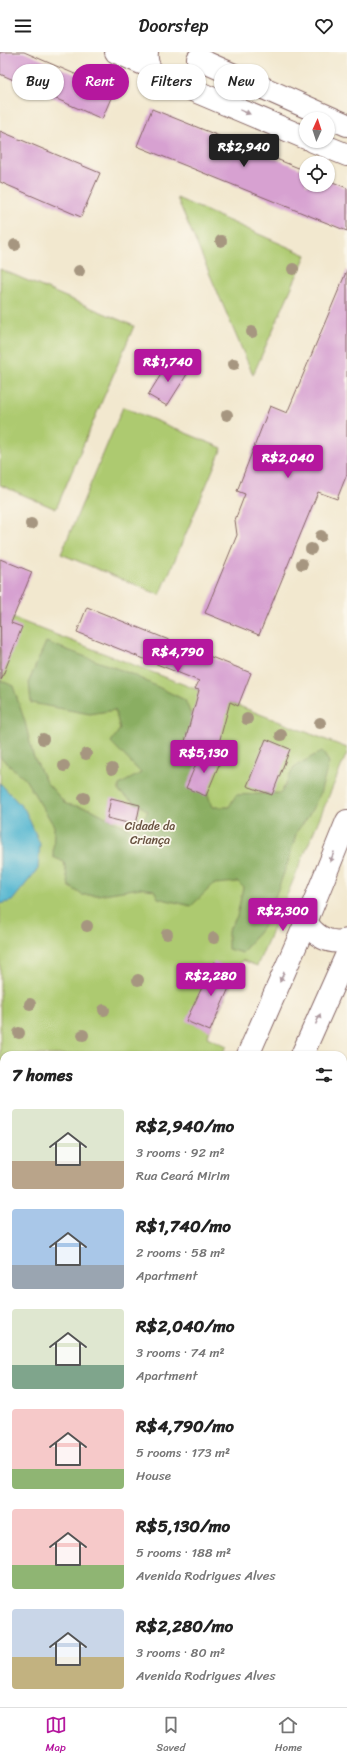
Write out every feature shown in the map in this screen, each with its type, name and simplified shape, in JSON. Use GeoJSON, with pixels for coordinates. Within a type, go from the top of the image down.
{"type":"FeatureCollection","features":[{"type":"Feature","properties":{"kind":"street"},"geometry":{"type":"LineString","coordinates":[[116,52],[148,59]]}},
{"type":"Feature","properties":{"kind":"street"},"geometry":{"type":"LineString","coordinates":[[197,55],[347,125]]}},
{"type":"Feature","properties":{"kind":"street"},"geometry":{"type":"LineString","coordinates":[[206,96],[299,135]]}},
{"type":"Feature","properties":{"kind":"street"},"geometry":{"type":"LineString","coordinates":[[330,148],[347,155]]}},
{"type":"Feature","properties":{"kind":"street"},"geometry":{"type":"LineString","coordinates":[[250,1051],[306,922],[347,821]]}},
{"type":"Feature","properties":{"kind":"street"},"geometry":{"type":"LineString","coordinates":[[306,922],[312,931],[323,940],[342,942],[347,940]]}},
{"type":"Feature","properties":{"kind":"street"},"geometry":{"type":"LineString","coordinates":[[304,1051],[347,954]]}},
{"type":"Feature","properties":{"kind":"green space"},"geometry":{"type":"Polygon","coordinates":[[[177,198],[306,255],[253,375],[177,198]]]}},
{"type":"Feature","properties":{"kind":"green space"},"geometry":{"type":"Polygon","coordinates":[[[0,269],[134,326],[56,509],[0,485],[0,269]]]}},
{"type":"Feature","properties":{"kind":"green space"},"geometry":{"type":"Polygon","coordinates":[[[123,407],[222,448],[160,595],[61,554],[123,407]]]}},
{"type":"Feature","properties":{"kind":"green space","name":"Cidade da Criança"},"geometry":{"type":"Polygon","coordinates":[[[0,613],[347,748],[347,753],[257,966],[242,960],[207,1037],[227,1046],[224,1051],[0,1051],[0,613]]]}},
{"type":"Feature","properties":{"kind":"green space"},"geometry":{"type":"Polygon","coordinates":[[[46,642],[129,673],[185,700],[202,741],[210,766],[203,779],[212,807],[229,807],[236,795],[281,793],[294,767],[322,751],[329,762],[320,794],[308,817],[297,831],[288,862],[265,924],[242,953],[228,949],[228,931],[237,916],[243,887],[238,882],[214,884],[191,906],[158,898],[154,890],[140,888],[98,895],[82,895],[69,886],[64,862],[53,857],[54,826],[25,779],[0,757],[0,680],[13,686],[25,722],[33,755],[46,782],[66,804],[91,809],[135,832],[148,811],[119,792],[119,785],[141,773],[111,742],[120,729],[115,710],[90,714],[31,703],[29,681],[46,642]]]}},
{"type":"Feature","properties":{"kind":"water"},"geometry":{"type":"Polygon","coordinates":[[[0,783],[25,810],[40,844],[38,869],[12,901],[0,904],[0,783]]]}},
{"type":"Feature","properties":{"kind":"building"},"geometry":{"type":"Polygon","coordinates":[[[0,52],[24,52],[52,64],[12,64],[12,79],[0,74],[0,52]]]}},
{"type":"Feature","properties":{"kind":"building"},"geometry":{"type":"Polygon","coordinates":[[[64,69],[72,73],[72,100],[110,100],[102,119],[59,100],[64,100],[64,69]]]}},
{"type":"Feature","properties":{"kind":"building"},"geometry":{"type":"Polygon","coordinates":[[[152,109],[299,168],[299,192],[335,192],[335,183],[347,188],[347,231],[137,146],[152,109]]]}},
{"type":"Feature","properties":{"kind":"building"},"geometry":{"type":"Polygon","coordinates":[[[0,131],[100,173],[81,217],[0,182],[0,131]]]}},
{"type":"Feature","properties":{"kind":"building"},"geometry":{"type":"Polygon","coordinates":[[[347,270],[347,474],[337,499],[318,492],[259,635],[205,613],[237,535],[235,520],[245,494],[237,491],[270,406],[287,413],[347,270]]]}},
{"type":"Feature","properties":{"kind":"building"},"geometry":{"type":"Polygon","coordinates":[[[170,360],[189,371],[167,406],[148,395],[170,360]]]}},
{"type":"Feature","properties":{"kind":"building"},"geometry":{"type":"Polygon","coordinates":[[[0,559],[32,572],[11,623],[22,627],[1,680],[0,559]]]}},
{"type":"Feature","properties":{"kind":"building"},"geometry":{"type":"Polygon","coordinates":[[[87,607],[251,673],[238,706],[230,702],[216,754],[184,745],[199,690],[195,689],[199,681],[77,632],[87,607]]]}},
{"type":"Feature","properties":{"kind":"building"},"geometry":{"type":"Polygon","coordinates":[[[266,739],[290,749],[272,795],[247,786],[266,739]]]}},
{"type":"Feature","properties":{"kind":"building"},"geometry":{"type":"Polygon","coordinates":[[[201,752],[221,760],[206,796],[186,788],[201,752]]]}},
{"type":"Feature","properties":{"kind":"building"},"geometry":{"type":"Polygon","coordinates":[[[111,798],[140,805],[136,825],[107,818],[111,798]]]}},
{"type":"Feature","properties":{"kind":"building"},"geometry":{"type":"Polygon","coordinates":[[[214,962],[236,972],[210,1031],[186,1021],[214,962]]]}}]}
